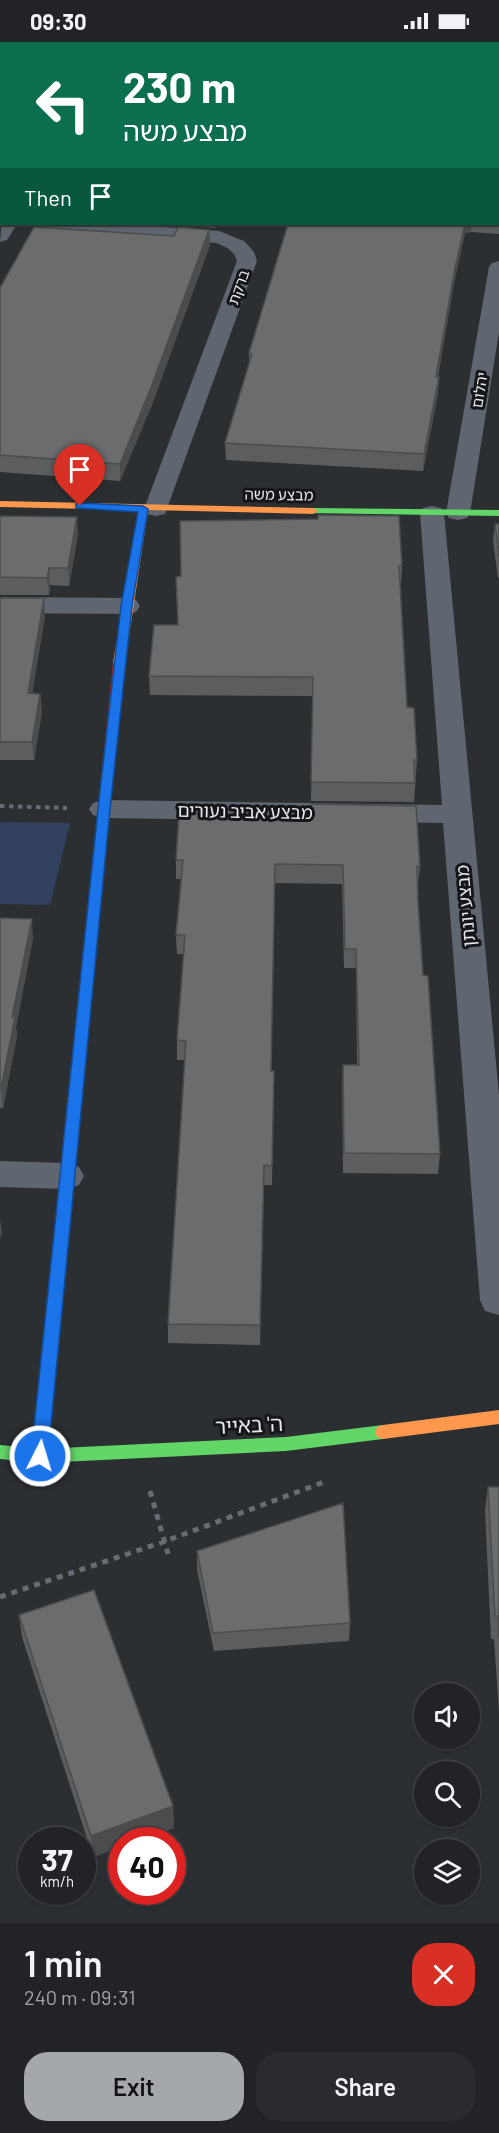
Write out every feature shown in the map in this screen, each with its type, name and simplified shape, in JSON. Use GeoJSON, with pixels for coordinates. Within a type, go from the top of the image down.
{"type":"FeatureCollection","features":[{"type":"Feature","properties":{"kind":"street","name":"ברקת"},"geometry":{"type":"LineString","coordinates":[[63,225],[219,237],[235,243],[245,251],[247,261],[150,509]]}},
{"type":"Feature","properties":{"kind":"street","name":"יהלום"},"geometry":{"type":"LineString","coordinates":[[445,513],[499,267]]}},
{"type":"Feature","properties":{"kind":"street","name":"מבצע משה"},"geometry":{"type":"LineString","coordinates":[[0,506],[58,505],[150,509],[499,513]]}},
{"type":"Feature","properties":{"kind":"street"},"geometry":{"type":"LineString","coordinates":[[40,1456],[66,1176],[127,606],[150,509]]}},
{"type":"Feature","properties":{"kind":"street","name":"מבצע יונתן"},"geometry":{"type":"LineString","coordinates":[[445,513],[458,814],[499,1300]]}},
{"type":"Feature","properties":{"kind":"street"},"geometry":{"type":"LineString","coordinates":[[0,605],[127,606]]}},
{"type":"Feature","properties":{"kind":"street","name":"מבצע אביב נעורים"},"geometry":{"type":"LineString","coordinates":[[104,809],[458,814]]}},
{"type":"Feature","properties":{"kind":"street"},"geometry":{"type":"LineString","coordinates":[[0,1174],[66,1176]]}},
{"type":"Feature","properties":{"kind":"street","name":"ה' באייר"},"geometry":{"type":"LineString","coordinates":[[0,1452],[40,1456],[286,1444],[499,1418]]}},
{"type":"Feature","properties":{"kind":"path"},"geometry":{"type":"LineString","coordinates":[[0,806],[104,809]]}},
{"type":"Feature","properties":{"kind":"path"},"geometry":{"type":"LineString","coordinates":[[140,1450],[168,1554]]}},
{"type":"Feature","properties":{"kind":"path"},"geometry":{"type":"LineString","coordinates":[[0,1598],[163,1542],[327,1480]]}},
{"type":"Feature","properties":{"kind":"shaded area"},"geometry":{"type":"Polygon","coordinates":[[[0,822],[70,823],[50,905],[0,904],[0,822]]]}},
{"type":"Feature","properties":{"kind":"building"},"geometry":{"type":"Polygon","coordinates":[[[288,225],[465,225],[455,268],[436,377],[439,377],[424,454],[225,443],[252,354],[249,353],[288,225]]]}},
{"type":"Feature","properties":{"kind":"building"},"geometry":{"type":"Polygon","coordinates":[[[34,227],[174,236],[178,227],[209,230],[152,385],[120,464],[0,455],[0,288],[34,227]]]}},
{"type":"Feature","properties":{"kind":"building"},"geometry":{"type":"Polygon","coordinates":[[[318,515],[399,516],[402,566],[399,566],[407,707],[414,708],[417,760],[414,760],[415,783],[311,782],[313,677],[149,676],[154,625],[178,625],[176,577],[181,576],[180,521],[318,519],[318,515]]]}},
{"type":"Feature","properties":{"kind":"building"},"geometry":{"type":"Polygon","coordinates":[[[0,516],[77,517],[68,568],[49,568],[47,578],[0,577],[0,516]]]}},
{"type":"Feature","properties":{"kind":"building"},"geometry":{"type":"Polygon","coordinates":[[[495,524],[499,524],[499,557],[495,524]]]}},
{"type":"Feature","properties":{"kind":"building"},"geometry":{"type":"Polygon","coordinates":[[[0,598],[44,598],[28,693],[40,694],[32,742],[0,742],[0,598]]]}},
{"type":"Feature","properties":{"kind":"building"},"geometry":{"type":"Polygon","coordinates":[[[311,804],[416,806],[420,866],[417,866],[418,901],[423,975],[428,976],[440,1154],[344,1153],[343,1065],[359,1065],[356,949],[345,949],[343,865],[275,864],[271,1071],[274,1071],[272,1166],[264,1165],[260,1325],[168,1324],[186,1041],[177,1040],[185,935],[176,935],[183,860],[176,860],[179,814],[311,816],[311,804]]]}},
{"type":"Feature","properties":{"kind":"building"},"geometry":{"type":"Polygon","coordinates":[[[0,918],[32,919],[12,1017],[15,1017],[1,1089],[0,1089],[0,918]]]}},
{"type":"Feature","properties":{"kind":"building"},"geometry":{"type":"Polygon","coordinates":[[[488,1487],[499,1487],[499,1638],[498,1616],[495,1616],[488,1487]]]}},
{"type":"Feature","properties":{"kind":"building"},"geometry":{"type":"Polygon","coordinates":[[[343,1503],[350,1623],[213,1633],[197,1551],[343,1503]]]}},
{"type":"Feature","properties":{"kind":"building"},"geometry":{"type":"Polygon","coordinates":[[[94,1590],[173,1806],[116,1827],[108,1827],[108,1830],[96,1834],[96,1827],[88,1827],[19,1615],[94,1590]]]}},
{"type":"Feature","properties":{"kind":"traffic: fast"},"geometry":{"type":"LineString","coordinates":[[313,511],[499,513]]}},
{"type":"Feature","properties":{"kind":"traffic: fast"},"geometry":{"type":"LineString","coordinates":[[0,1452],[40,1456],[286,1444],[383,1432]]}},
{"type":"Feature","properties":{"kind":"traffic: slow"},"geometry":{"type":"LineString","coordinates":[[0,504],[313,511]]}},
{"type":"Feature","properties":{"kind":"traffic: slow"},"geometry":{"type":"LineString","coordinates":[[119,663],[143,509]]}},
{"type":"Feature","properties":{"kind":"traffic: slow"},"geometry":{"type":"LineString","coordinates":[[67,1173],[94,904]]}},
{"type":"Feature","properties":{"kind":"traffic: slow"},"geometry":{"type":"LineString","coordinates":[[383,1432],[499,1417]]}},
{"type":"Feature","properties":{"kind":"traffic: jam"},"geometry":{"type":"LineString","coordinates":[[94,904],[119,663]]}},
{"type":"Feature","properties":{"kind":"traffic: jam"},"geometry":{"type":"LineString","coordinates":[[40,1456],[67,1173]]}},
{"type":"Feature","properties":{"kind":"route"},"geometry":{"type":"LineString","coordinates":[[40,1456],[68,1153],[104,809],[127,606],[143,509],[80,506]]}}]}
